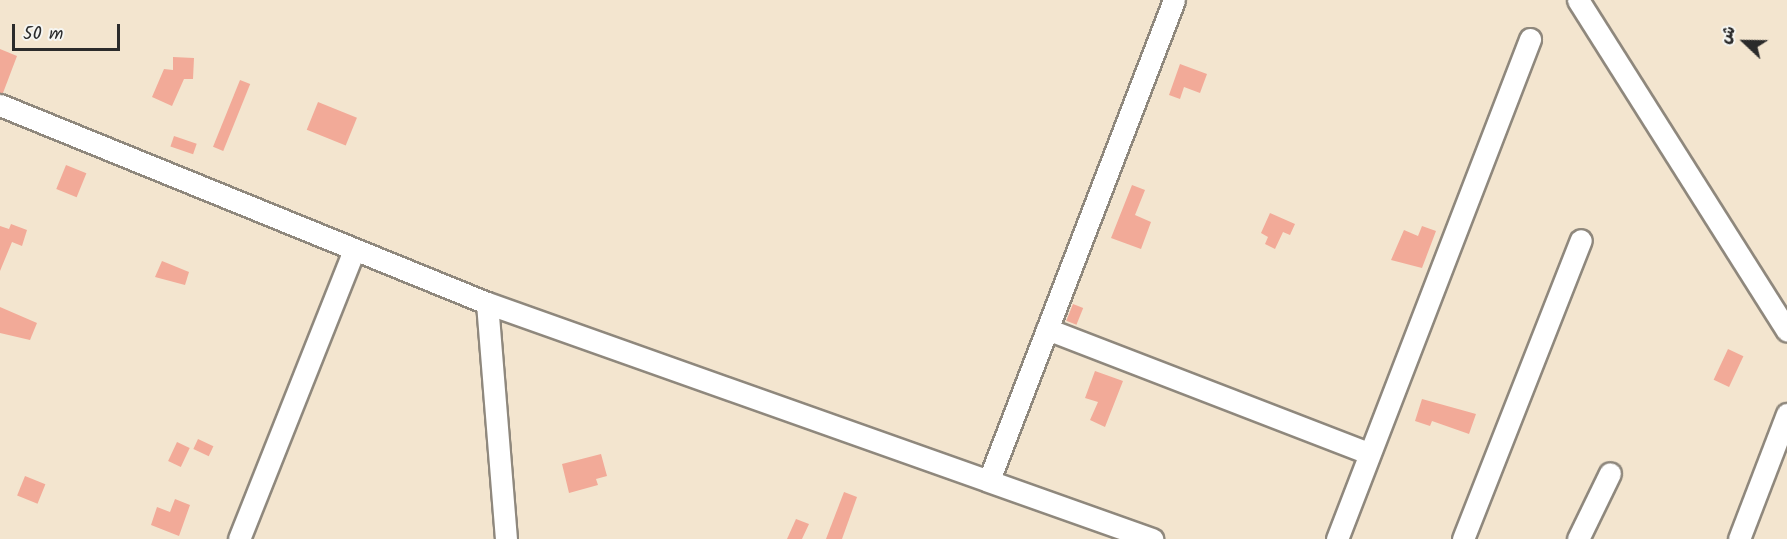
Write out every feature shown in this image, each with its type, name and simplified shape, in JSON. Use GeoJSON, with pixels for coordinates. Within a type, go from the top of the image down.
{"type":"FeatureCollection","features":[{"type":"Feature","properties":{"kind":"street"},"geometry":{"type":"LineString","coordinates":[[989,480],[1174,0]]}},
{"type":"Feature","properties":{"kind":"street"},"geometry":{"type":"LineString","coordinates":[[1578,0],[1787,330]]}},
{"type":"Feature","properties":{"kind":"street"},"geometry":{"type":"LineString","coordinates":[[1337,539],[1530,39]]}},
{"type":"Feature","properties":{"kind":"street"},"geometry":{"type":"LineString","coordinates":[[0,105],[487,303],[1152,539]]}},
{"type":"Feature","properties":{"kind":"street"},"geometry":{"type":"LineString","coordinates":[[1463,539],[1581,240]]}},
{"type":"Feature","properties":{"kind":"street"},"geometry":{"type":"LineString","coordinates":[[239,539],[354,250]]}},
{"type":"Feature","properties":{"kind":"street"},"geometry":{"type":"LineString","coordinates":[[487,303],[506,539]]}},
{"type":"Feature","properties":{"kind":"street"},"geometry":{"type":"LineString","coordinates":[[1047,329],[1369,453]]}},
{"type":"Feature","properties":{"kind":"street"},"geometry":{"type":"LineString","coordinates":[[1739,539],[1787,414]]}},
{"type":"Feature","properties":{"kind":"street"},"geometry":{"type":"LineString","coordinates":[[1578,539],[1610,473]]}},
{"type":"Feature","properties":{"kind":"building"},"geometry":{"type":"Polygon","coordinates":[[[0,49],[17,56],[3,93],[0,93],[0,49]]]}},
{"type":"Feature","properties":{"kind":"building"},"geometry":{"type":"Polygon","coordinates":[[[173,57],[194,58],[193,79],[184,79],[172,106],[152,97],[164,69],[173,70],[173,57]]]}},
{"type":"Feature","properties":{"kind":"building"},"geometry":{"type":"Polygon","coordinates":[[[1180,64],[1207,74],[1200,93],[1184,87],[1180,99],[1169,95],[1180,64]]]}},
{"type":"Feature","properties":{"kind":"building"},"geometry":{"type":"Polygon","coordinates":[[[240,80],[250,84],[223,151],[213,147],[240,80]]]}},
{"type":"Feature","properties":{"kind":"building"},"geometry":{"type":"Polygon","coordinates":[[[318,102],[357,118],[346,146],[307,130],[318,102]]]}},
{"type":"Feature","properties":{"kind":"building"},"geometry":{"type":"Polygon","coordinates":[[[174,136],[197,144],[193,154],[170,146],[174,136]]]}},
{"type":"Feature","properties":{"kind":"building"},"geometry":{"type":"Polygon","coordinates":[[[66,165],[86,173],[77,197],[56,189],[66,165]]]}},
{"type":"Feature","properties":{"kind":"building"},"geometry":{"type":"Polygon","coordinates":[[[1132,185],[1145,190],[1135,215],[1151,222],[1141,249],[1111,238],[1132,185]]]}},
{"type":"Feature","properties":{"kind":"building"},"geometry":{"type":"Polygon","coordinates":[[[1270,213],[1295,224],[1290,235],[1283,232],[1275,249],[1265,244],[1268,237],[1261,233],[1270,213]]]}},
{"type":"Feature","properties":{"kind":"building"},"geometry":{"type":"Polygon","coordinates":[[[11,224],[27,230],[22,246],[12,242],[0,271],[0,226],[9,229],[11,224]]]}},
{"type":"Feature","properties":{"kind":"building"},"geometry":{"type":"Polygon","coordinates":[[[1422,226],[1436,231],[1422,268],[1391,260],[1404,230],[1418,236],[1422,226]]]}},
{"type":"Feature","properties":{"kind":"building"},"geometry":{"type":"Polygon","coordinates":[[[162,261],[189,272],[185,285],[155,277],[162,261]]]}},
{"type":"Feature","properties":{"kind":"building"},"geometry":{"type":"Polygon","coordinates":[[[1073,304],[1083,308],[1076,325],[1066,321],[1073,304]]]}},
{"type":"Feature","properties":{"kind":"building"},"geometry":{"type":"Polygon","coordinates":[[[0,307],[37,323],[30,340],[0,333],[0,307]]]}},
{"type":"Feature","properties":{"kind":"building"},"geometry":{"type":"Polygon","coordinates":[[[1728,349],[1743,356],[1729,387],[1714,380],[1728,349]]]}},
{"type":"Feature","properties":{"kind":"building"},"geometry":{"type":"Polygon","coordinates":[[[1095,371],[1123,381],[1105,427],[1090,420],[1098,402],[1085,398],[1095,371]]]}},
{"type":"Feature","properties":{"kind":"building"},"geometry":{"type":"Polygon","coordinates":[[[1422,399],[1476,414],[1469,434],[1432,421],[1430,426],[1415,421],[1422,399]]]}},
{"type":"Feature","properties":{"kind":"building"},"geometry":{"type":"Polygon","coordinates":[[[198,439],[213,446],[209,456],[193,449],[198,439]]]}},
{"type":"Feature","properties":{"kind":"building"},"geometry":{"type":"Polygon","coordinates":[[[177,442],[190,448],[181,467],[168,461],[177,442]]]}},
{"type":"Feature","properties":{"kind":"building"},"geometry":{"type":"Polygon","coordinates":[[[601,454],[607,476],[596,479],[598,485],[569,493],[562,464],[601,454]]]}},
{"type":"Feature","properties":{"kind":"building"},"geometry":{"type":"Polygon","coordinates":[[[25,476],[45,484],[38,504],[17,495],[25,476]]]}},
{"type":"Feature","properties":{"kind":"building"},"geometry":{"type":"Polygon","coordinates":[[[844,492],[857,497],[842,539],[826,539],[844,492]]]}},
{"type":"Feature","properties":{"kind":"building"},"geometry":{"type":"Polygon","coordinates":[[[175,499],[190,505],[179,536],[151,525],[157,507],[170,512],[175,499]]]}},
{"type":"Feature","properties":{"kind":"building"},"geometry":{"type":"Polygon","coordinates":[[[796,519],[809,524],[802,539],[787,539],[796,519]]]}}]}
